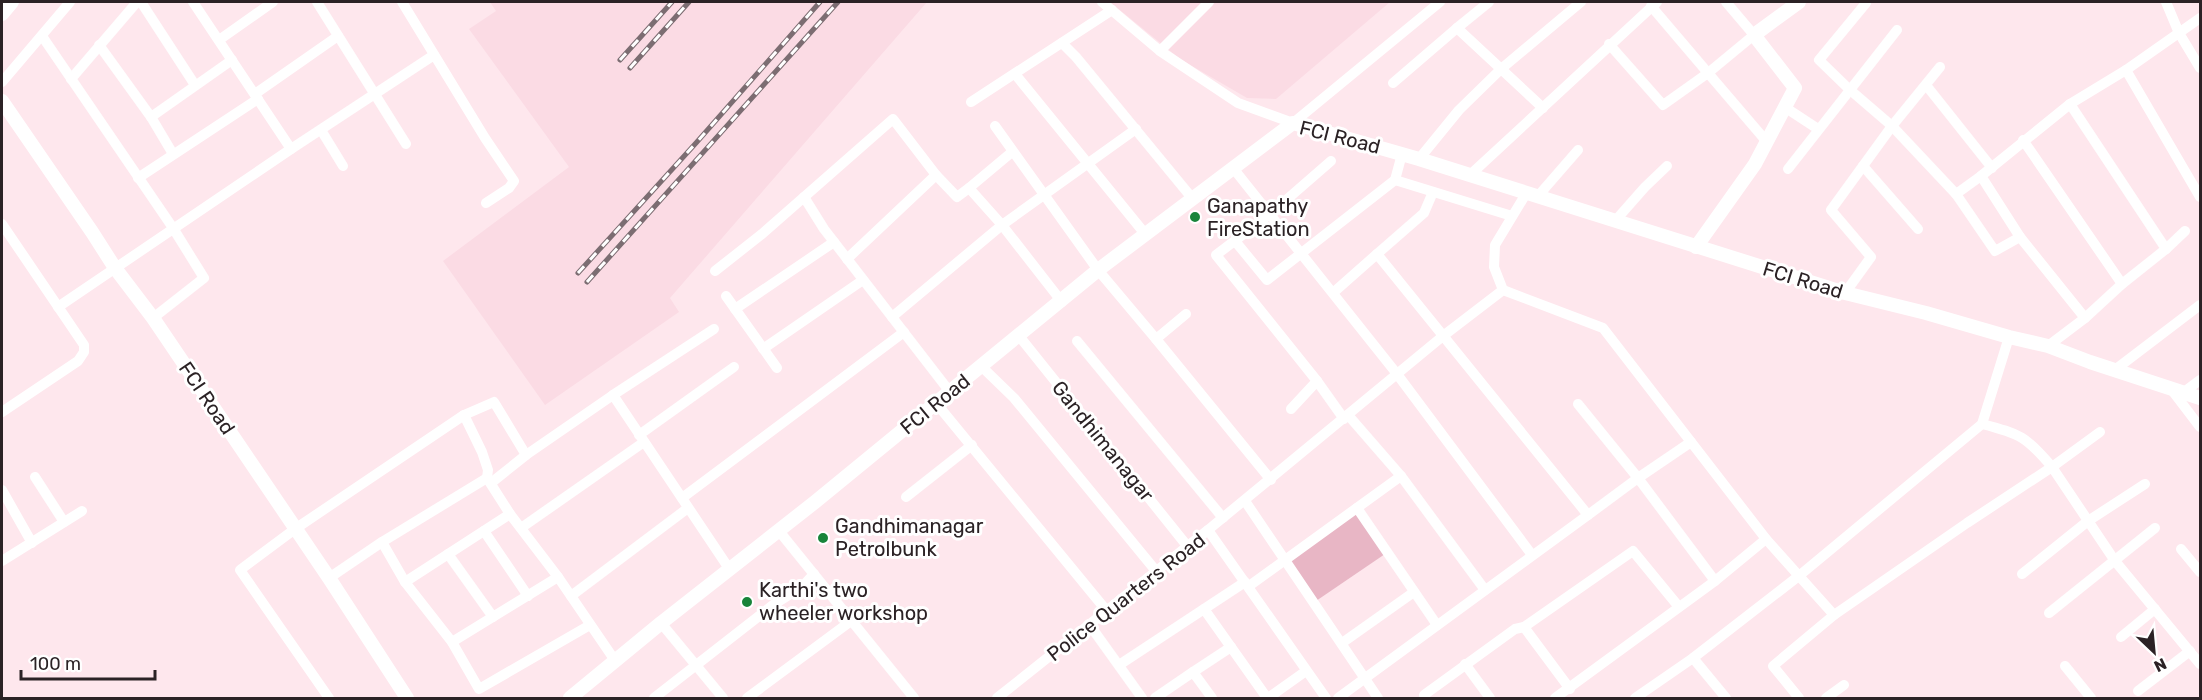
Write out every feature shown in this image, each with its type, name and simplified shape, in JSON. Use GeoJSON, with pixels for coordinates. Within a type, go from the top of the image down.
{"type":"FeatureCollection","features":[{"type":"Feature","properties":{"kind":"street"},"geometry":{"type":"LineString","coordinates":[[2,6],[6,2]]}},
{"type":"Feature","properties":{"kind":"street"},"geometry":{"type":"LineString","coordinates":[[2,14],[12,2]]}},
{"type":"Feature","properties":{"kind":"street"},"geometry":{"type":"LineString","coordinates":[[2,82],[70,2]]}},
{"type":"Feature","properties":{"kind":"street"},"geometry":{"type":"LineString","coordinates":[[71,79],[139,2],[195,85]]}},
{"type":"Feature","properties":{"kind":"street"},"geometry":{"type":"LineString","coordinates":[[194,2],[291,149]]}},
{"type":"Feature","properties":{"kind":"street"},"geometry":{"type":"LineString","coordinates":[[219,40],[273,2]]}},
{"type":"Feature","properties":{"kind":"street"},"geometry":{"type":"LineString","coordinates":[[317,2],[406,144]]}},
{"type":"Feature","properties":{"kind":"street"},"geometry":{"type":"LineString","coordinates":[[402,2],[514,181],[509,188],[486,203]]}},
{"type":"Feature","properties":{"kind":"street"},"geometry":{"type":"LineString","coordinates":[[1102,2],[1160,51],[1238,103],[1293,123],[1440,2]]}},
{"type":"Feature","properties":{"kind":"street"},"geometry":{"type":"LineString","coordinates":[[1160,51],[1209,2]]}},
{"type":"Feature","properties":{"kind":"street"},"geometry":{"type":"LineString","coordinates":[[1393,83],[1489,2]]}},
{"type":"Feature","properties":{"kind":"street"},"geometry":{"type":"LineString","coordinates":[[1419,159],[1459,110],[1501,69],[1581,2]]}},
{"type":"Feature","properties":{"kind":"street"},"geometry":{"type":"LineString","coordinates":[[1696,247],[1755,164],[1796,88],[1726,2]]}},
{"type":"Feature","properties":{"kind":"street"},"geometry":{"type":"LineString","coordinates":[[1609,44],[1663,105],[1708,74],[1754,35],[1799,2]]}},
{"type":"Feature","properties":{"kind":"street"},"geometry":{"type":"LineString","coordinates":[[2166,2],[2179,33],[2200,68]]}},
{"type":"Feature","properties":{"kind":"street"},"geometry":{"type":"LineString","coordinates":[[1866,3],[1819,60],[1892,126],[1956,194],[1995,251],[2020,237]]}},
{"type":"Feature","properties":{"kind":"street"},"geometry":{"type":"LineString","coordinates":[[1470,175],[1654,4],[1708,74],[1767,142]]}},
{"type":"Feature","properties":{"kind":"street"},"geometry":{"type":"LineString","coordinates":[[971,102],[1112,10]]}},
{"type":"Feature","properties":{"kind":"street"},"geometry":{"type":"LineString","coordinates":[[1956,194],[1992,168],[2023,140],[2070,104],[2126,70],[2200,18]]}},
{"type":"Feature","properties":{"kind":"street"},"geometry":{"type":"LineString","coordinates":[[1457,28],[1543,108]]}},
{"type":"Feature","properties":{"kind":"street"},"geometry":{"type":"LineString","coordinates":[[1788,169],[1897,30]]}},
{"type":"Feature","properties":{"kind":"street"},"geometry":{"type":"LineString","coordinates":[[42,36],[173,228],[204,278],[153,318]]}},
{"type":"Feature","properties":{"kind":"street"},"geometry":{"type":"LineString","coordinates":[[138,178],[257,97],[338,36]]}},
{"type":"Feature","properties":{"kind":"street"},"geometry":{"type":"LineString","coordinates":[[1062,43],[1192,198]]}},
{"type":"Feature","properties":{"kind":"street"},"geometry":{"type":"LineString","coordinates":[[99,45],[151,117],[173,154]]}},
{"type":"Feature","properties":{"kind":"street"},"geometry":{"type":"LineString","coordinates":[[58,308],[173,228],[434,55]]}},
{"type":"Feature","properties":{"kind":"street"},"geometry":{"type":"LineString","coordinates":[[151,117],[232,60]]}},
{"type":"Feature","properties":{"kind":"street"},"geometry":{"type":"LineString","coordinates":[[1845,293],[1871,257],[1832,210],[1892,126],[1940,67]]}},
{"type":"Feature","properties":{"kind":"street"},"geometry":{"type":"LineString","coordinates":[[2126,70],[2200,197]]}},
{"type":"Feature","properties":{"kind":"street"},"geometry":{"type":"LineString","coordinates":[[1015,74],[1146,235]]}},
{"type":"Feature","properties":{"kind":"street"},"geometry":{"type":"LineString","coordinates":[[1926,85],[1992,168]]}},
{"type":"Feature","properties":{"kind":"street","name":"FCI Road"},"geometry":{"type":"LineString","coordinates":[[2,101],[296,529],[407,699]]}},
{"type":"Feature","properties":{"kind":"street"},"geometry":{"type":"LineString","coordinates":[[2070,104],[2166,249]]}},
{"type":"Feature","properties":{"kind":"street"},"geometry":{"type":"LineString","coordinates":[[1786,108],[1818,129]]}},
{"type":"Feature","properties":{"kind":"street"},"geometry":{"type":"LineString","coordinates":[[715,271],[762,234],[893,119],[936,175],[957,197],[1012,152]]}},
{"type":"Feature","properties":{"kind":"street","name":"FCI Road"},"geometry":{"type":"LineString","coordinates":[[570,699],[661,623],[779,531],[1062,302],[1098,270],[1293,123],[1419,159],[1845,293],[2048,346],[2200,398]]}},
{"type":"Feature","properties":{"kind":"street"},"geometry":{"type":"LineString","coordinates":[[995,126],[1098,270],[1271,480]]}},
{"type":"Feature","properties":{"kind":"street"},"geometry":{"type":"LineString","coordinates":[[892,317],[1002,225],[1136,129]]}},
{"type":"Feature","properties":{"kind":"street"},"geometry":{"type":"LineString","coordinates":[[321,130],[343,166]]}},
{"type":"Feature","properties":{"kind":"street"},"geometry":{"type":"LineString","coordinates":[[2023,140],[2122,284]]}},
{"type":"Feature","properties":{"kind":"street"},"geometry":{"type":"LineString","coordinates":[[1578,150],[1512,216],[1494,245],[1494,267],[1503,290],[1603,328],[1766,539],[1834,615]]}},
{"type":"Feature","properties":{"kind":"street"},"geometry":{"type":"LineString","coordinates":[[1235,240],[1268,280],[1395,180],[1402,154]]}},
{"type":"Feature","properties":{"kind":"street"},"geometry":{"type":"LineString","coordinates":[[1331,161],[1270,214],[1216,255],[1346,417],[1401,476],[1485,590]]}},
{"type":"Feature","properties":{"kind":"street"},"geometry":{"type":"LineString","coordinates":[[1615,220],[1667,166]]}},
{"type":"Feature","properties":{"kind":"street"},"geometry":{"type":"LineString","coordinates":[[1863,166],[1918,229]]}},
{"type":"Feature","properties":{"kind":"street"},"geometry":{"type":"LineString","coordinates":[[1233,168],[1334,292],[1532,555]]}},
{"type":"Feature","properties":{"kind":"street"},"geometry":{"type":"LineString","coordinates":[[847,259],[936,175]]}},
{"type":"Feature","properties":{"kind":"street"},"geometry":{"type":"LineString","coordinates":[[1981,176],[2020,237],[2085,318]]}},
{"type":"Feature","properties":{"kind":"street"},"geometry":{"type":"LineString","coordinates":[[1395,180],[1512,216]]}},
{"type":"Feature","properties":{"kind":"street"},"geometry":{"type":"LineString","coordinates":[[969,188],[1002,225],[1062,302]]}},
{"type":"Feature","properties":{"kind":"street"},"geometry":{"type":"LineString","coordinates":[[1334,292],[1424,213],[1433,192]]}},
{"type":"Feature","properties":{"kind":"street"},"geometry":{"type":"LineString","coordinates":[[804,197],[834,242],[950,392]]}},
{"type":"Feature","properties":{"kind":"street"},"geometry":{"type":"LineString","coordinates":[[2,224],[84,345],[84,352],[78,361],[2,412]]}},
{"type":"Feature","properties":{"kind":"street"},"geometry":{"type":"LineString","coordinates":[[2048,346],[2085,318],[2185,231]]}},
{"type":"Feature","properties":{"kind":"street"},"geometry":{"type":"LineString","coordinates":[[735,309],[834,242]]}},
{"type":"Feature","properties":{"kind":"street"},"geometry":{"type":"LineString","coordinates":[[1377,254],[1588,515]]}},
{"type":"Feature","properties":{"kind":"street"},"geometry":{"type":"LineString","coordinates":[[763,349],[863,280]]}},
{"type":"Feature","properties":{"kind":"street"},"geometry":{"type":"LineString","coordinates":[[1209,530],[1443,336],[1503,290]]}},
{"type":"Feature","properties":{"kind":"street"},"geometry":{"type":"LineString","coordinates":[[726,297],[777,368]]}},
{"type":"Feature","properties":{"kind":"street"},"geometry":{"type":"LineString","coordinates":[[2116,369],[2200,305]]}},
{"type":"Feature","properties":{"kind":"street"},"geometry":{"type":"LineString","coordinates":[[1156,339],[1186,314]]}},
{"type":"Feature","properties":{"kind":"street"},"geometry":{"type":"LineString","coordinates":[[329,578],[382,542],[489,480],[714,329]]}},
{"type":"Feature","properties":{"kind":"street"},"geometry":{"type":"LineString","coordinates":[[682,498],[904,332]]}},
{"type":"Feature","properties":{"kind":"street","name":"Gandhimanagar"},"geometry":{"type":"LineString","coordinates":[[1019,336],[1188,547]]}},
{"type":"Feature","properties":{"kind":"street"},"geometry":{"type":"LineString","coordinates":[[1635,699],[1693,658],[1800,575],[1982,424],[2009,337]]}},
{"type":"Feature","properties":{"kind":"street"},"geometry":{"type":"LineString","coordinates":[[1077,341],[1223,518]]}},
{"type":"Feature","properties":{"kind":"street"},"geometry":{"type":"LineString","coordinates":[[981,366],[1014,399],[1156,572]]}},
{"type":"Feature","properties":{"kind":"street"},"geometry":{"type":"LineString","coordinates":[[521,528],[734,367]]}},
{"type":"Feature","properties":{"kind":"street"},"geometry":{"type":"LineString","coordinates":[[2200,380],[2177,390],[2200,427]]}},
{"type":"Feature","properties":{"kind":"street"},"geometry":{"type":"LineString","coordinates":[[1291,409],[1317,381]]}},
{"type":"Feature","properties":{"kind":"street"},"geometry":{"type":"LineString","coordinates":[[613,395],[730,570]]}},
{"type":"Feature","properties":{"kind":"street"},"geometry":{"type":"LineString","coordinates":[[329,699],[240,570],[296,529],[464,415],[494,402],[526,454]]}},
{"type":"Feature","properties":{"kind":"street"},"geometry":{"type":"LineString","coordinates":[[936,403],[1106,610]]}},
{"type":"Feature","properties":{"kind":"street"},"geometry":{"type":"LineString","coordinates":[[1578,404],[1638,478],[1715,581]]}},
{"type":"Feature","properties":{"kind":"street"},"geometry":{"type":"LineString","coordinates":[[464,415],[482,452],[489,480],[510,514],[571,596],[616,662]]}},
{"type":"Feature","properties":{"kind":"street"},"geometry":{"type":"LineString","coordinates":[[1982,424],[2019,434],[2036,448],[2052,467],[2115,561],[2200,664]]}},
{"type":"Feature","properties":{"kind":"street"},"geometry":{"type":"LineString","coordinates":[[1799,699],[1773,666],[1834,615],[2100,432]]}},
{"type":"Feature","properties":{"kind":"street"},"geometry":{"type":"LineString","coordinates":[[1338,699],[1532,555],[1691,442]]}},
{"type":"Feature","properties":{"kind":"street"},"geometry":{"type":"LineString","coordinates":[[906,497],[972,445]]}},
{"type":"Feature","properties":{"kind":"street"},"geometry":{"type":"LineString","coordinates":[[1119,666],[1204,609],[1286,559],[1401,476]]}},
{"type":"Feature","properties":{"kind":"street"},"geometry":{"type":"LineString","coordinates":[[35,477],[64,522]]}},
{"type":"Feature","properties":{"kind":"street"},"geometry":{"type":"LineString","coordinates":[[2022,574],[2088,521],[2145,484]]}},
{"type":"Feature","properties":{"kind":"street"},"geometry":{"type":"LineString","coordinates":[[2,491],[32,543]]}},
{"type":"Feature","properties":{"kind":"street"},"geometry":{"type":"LineString","coordinates":[[1245,501],[1378,699]]}},
{"type":"Feature","properties":{"kind":"street"},"geometry":{"type":"LineString","coordinates":[[571,596],[688,508]]}},
{"type":"Feature","properties":{"kind":"street"},"geometry":{"type":"LineString","coordinates":[[1357,508],[1437,625]]}},
{"type":"Feature","properties":{"kind":"street"},"geometry":{"type":"LineString","coordinates":[[2,561],[82,511]]}},
{"type":"Feature","properties":{"kind":"street"},"geometry":{"type":"LineString","coordinates":[[405,582],[510,514]]}},
{"type":"Feature","properties":{"kind":"street"},"geometry":{"type":"LineString","coordinates":[[2049,613],[2155,528]]}},
{"type":"Feature","properties":{"kind":"street","name":"Police Quarters Road"},"geometry":{"type":"LineString","coordinates":[[997,699],[1209,530],[1326,699]]}},
{"type":"Feature","properties":{"kind":"street"},"geometry":{"type":"LineString","coordinates":[[484,531],[528,596]]}},
{"type":"Feature","properties":{"kind":"street"},"geometry":{"type":"LineString","coordinates":[[779,531],[914,699]]}},
{"type":"Feature","properties":{"kind":"street"},"geometry":{"type":"LineString","coordinates":[[1555,699],[1715,581],[1766,539]]}},
{"type":"Feature","properties":{"kind":"street"},"geometry":{"type":"LineString","coordinates":[[382,542],[405,582],[452,642],[486,699]]}},
{"type":"Feature","properties":{"kind":"street"},"geometry":{"type":"LineString","coordinates":[[2181,549],[2200,572]]}},
{"type":"Feature","properties":{"kind":"street"},"geometry":{"type":"LineString","coordinates":[[1424,695],[1515,629],[1524,627],[1633,550],[1679,607]]}},
{"type":"Feature","properties":{"kind":"street"},"geometry":{"type":"LineString","coordinates":[[448,554],[493,617]]}},
{"type":"Feature","properties":{"kind":"street"},"geometry":{"type":"LineString","coordinates":[[654,699],[773,605],[803,586],[814,574]]}},
{"type":"Feature","properties":{"kind":"street"},"geometry":{"type":"LineString","coordinates":[[452,642],[558,578]]}},
{"type":"Feature","properties":{"kind":"street"},"geometry":{"type":"LineString","coordinates":[[1342,644],[1414,592]]}},
{"type":"Feature","properties":{"kind":"street"},"geometry":{"type":"LineString","coordinates":[[1204,609],[1268,699],[1306,670]]}},
{"type":"Feature","properties":{"kind":"street"},"geometry":{"type":"LineString","coordinates":[[2121,637],[2155,609]]}},
{"type":"Feature","properties":{"kind":"street"},"geometry":{"type":"LineString","coordinates":[[747,699],[851,621]]}},
{"type":"Feature","properties":{"kind":"street"},"geometry":{"type":"LineString","coordinates":[[661,623],[723,699]]}},
{"type":"Feature","properties":{"kind":"street"},"geometry":{"type":"LineString","coordinates":[[1089,624],[1142,699]]}},
{"type":"Feature","properties":{"kind":"street"},"geometry":{"type":"LineString","coordinates":[[479,689],[590,625]]}},
{"type":"Feature","properties":{"kind":"street"},"geometry":{"type":"LineString","coordinates":[[1524,627],[1570,689]]}},
{"type":"Feature","properties":{"kind":"street"},"geometry":{"type":"LineString","coordinates":[[1155,699],[1230,646]]}},
{"type":"Feature","properties":{"kind":"street"},"geometry":{"type":"LineString","coordinates":[[2138,691],[2190,651]]}},
{"type":"Feature","properties":{"kind":"street"},"geometry":{"type":"LineString","coordinates":[[1693,658],[1726,699]]}},
{"type":"Feature","properties":{"kind":"street"},"geometry":{"type":"LineString","coordinates":[[1465,664],[1490,699]]}},
{"type":"Feature","properties":{"kind":"street"},"geometry":{"type":"LineString","coordinates":[[2065,666],[2091,699]]}},
{"type":"Feature","properties":{"kind":"street"},"geometry":{"type":"LineString","coordinates":[[1193,672],[1212,699]]}},
{"type":"Feature","properties":{"kind":"street"},"geometry":{"type":"LineString","coordinates":[[1826,699],[1844,685]]}},
{"type":"Feature","properties":{"kind":"shaded area"},"geometry":{"type":"Polygon","coordinates":[[[490,2],[927,2],[670,298],[679,312],[545,405],[443,261],[569,167],[469,29],[496,11],[490,2]]]}},
{"type":"Feature","properties":{"kind":"shaded area"},"geometry":{"type":"Polygon","coordinates":[[[1110,2],[1390,2],[1276,99],[1247,98],[1180,59],[1110,2]]]}},
{"type":"Feature","properties":{"kind":"shaded area"},"geometry":{"type":"Polygon","coordinates":[[[1357,511],[1385,554],[1316,601],[1289,560],[1357,511]]]}},
{"type":"Feature","properties":{"kind":"railway"},"geometry":{"type":"LineString","coordinates":[[620,60],[672,2]]}},
{"type":"Feature","properties":{"kind":"railway"},"geometry":{"type":"LineString","coordinates":[[630,68],[689,2]]}},
{"type":"Feature","properties":{"kind":"railway"},"geometry":{"type":"LineString","coordinates":[[578,273],[820,2]]}},
{"type":"Feature","properties":{"kind":"railway"},"geometry":{"type":"LineString","coordinates":[[587,282],[838,2]]}},
{"type":"Feature","properties":{"kind":"place","name":"Ganapathy FireStation"},"geometry":{"type":"Point","coordinates":[1195,217]}},
{"type":"Feature","properties":{"kind":"place","name":"Gandhimanagar Petrolbunk"},"geometry":{"type":"Point","coordinates":[823,538]}},
{"type":"Feature","properties":{"kind":"place","name":"Karthi's two wheeler workshop"},"geometry":{"type":"Point","coordinates":[747,602]}}]}
